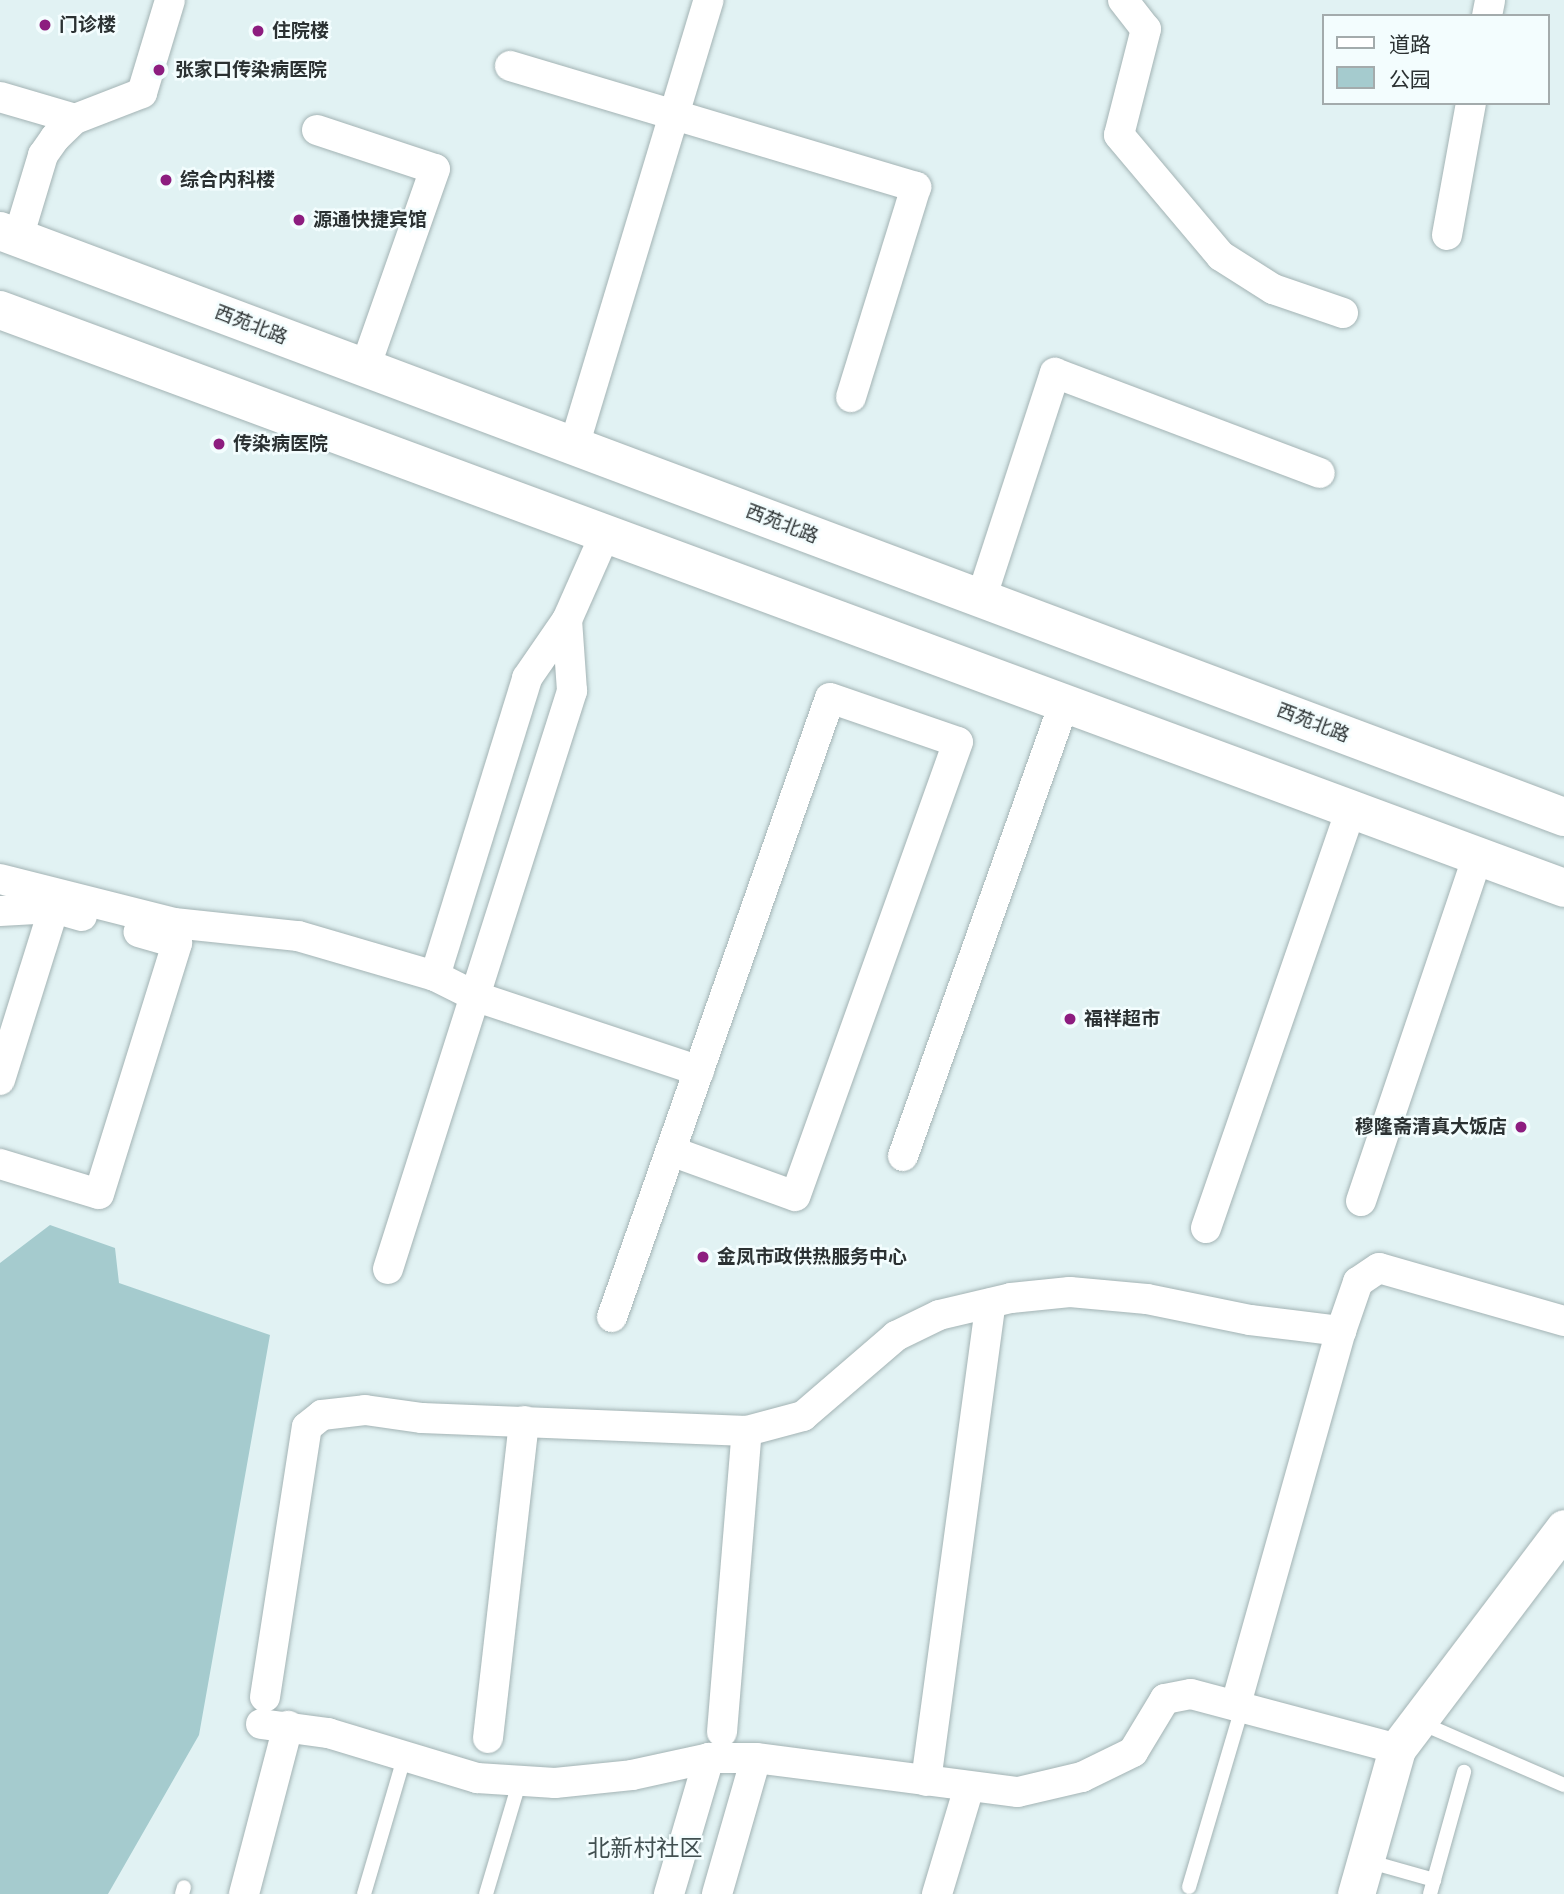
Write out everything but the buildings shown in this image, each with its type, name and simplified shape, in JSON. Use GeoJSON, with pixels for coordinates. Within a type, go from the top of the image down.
{"type":"FeatureCollection","features":[{"type":"Feature","properties":{"kind":"main road","name":"西苑北路"},"geometry":{"type":"LineString","coordinates":[[9,234],[1564,817]]}},
{"type":"Feature","properties":{"kind":"main road"},"geometry":{"type":"LineString","coordinates":[[0,310],[1065,701],[1564,888]]}},
{"type":"Feature","properties":{"kind":"street"},"geometry":{"type":"LineString","coordinates":[[9,234],[43,155],[75,119],[142,93],[170,0]]}},
{"type":"Feature","properties":{"kind":"street"},"geometry":{"type":"LineString","coordinates":[[574,446],[709,0]]}},
{"type":"Feature","properties":{"kind":"street"},"geometry":{"type":"LineString","coordinates":[[1123,0],[1146,29],[1118,135],[1221,256],[1273,289],[1343,313]]}},
{"type":"Feature","properties":{"kind":"street"},"geometry":{"type":"LineString","coordinates":[[510,66],[916,187],[851,397]]}},
{"type":"Feature","properties":{"kind":"street"},"geometry":{"type":"LineString","coordinates":[[0,97],[75,119]]}},
{"type":"Feature","properties":{"kind":"street"},"geometry":{"type":"LineString","coordinates":[[1447,235],[1471,105]]}},
{"type":"Feature","properties":{"kind":"street"},"geometry":{"type":"LineString","coordinates":[[317,130],[435,169],[365,368]]}},
{"type":"Feature","properties":{"kind":"street"},"geometry":{"type":"LineString","coordinates":[[981,599],[1055,373],[1320,473]]}},
{"type":"Feature","properties":{"kind":"street"},"geometry":{"type":"LineString","coordinates":[[435,976],[527,678],[567,620],[606,532]]}},
{"type":"Feature","properties":{"kind":"street"},"geometry":{"type":"LineString","coordinates":[[388,1269],[477,997],[572,691],[567,620]]}},
{"type":"Feature","properties":{"kind":"street"},"geometry":{"type":"LineString","coordinates":[[612,1317],[830,698],[958,741],[794,1196],[671,1151]]}},
{"type":"Feature","properties":{"kind":"street"},"geometry":{"type":"LineString","coordinates":[[903,1156],[1065,701]]}},
{"type":"Feature","properties":{"kind":"street"},"geometry":{"type":"LineString","coordinates":[[1206,1228],[1352,809]]}},
{"type":"Feature","properties":{"kind":"street"},"geometry":{"type":"LineString","coordinates":[[1361,1201],[1478,856]]}},
{"type":"Feature","properties":{"kind":"street"},"geometry":{"type":"LineString","coordinates":[[0,879],[174,923],[298,936],[435,976],[477,997],[699,1071]]}},
{"type":"Feature","properties":{"kind":"street"},"geometry":{"type":"LineString","coordinates":[[0,1080],[54,908]]}},
{"type":"Feature","properties":{"kind":"street"},"geometry":{"type":"LineString","coordinates":[[0,911],[54,908],[177,943],[100,1194],[0,1164]]}},
{"type":"Feature","properties":{"kind":"street"},"geometry":{"type":"LineString","coordinates":[[1239,1704],[1341,1331],[1357,1282],[1379,1268],[1564,1321]]}},
{"type":"Feature","properties":{"kind":"street"},"geometry":{"type":"LineString","coordinates":[[244,1894],[271,1715],[307,1427],[323,1415],[365,1410],[422,1418],[747,1431],[803,1416],[896,1336],[939,1315],[991,1303],[1070,1292],[1147,1299],[1250,1320],[1341,1331]]}},
{"type":"Feature","properties":{"kind":"street"},"geometry":{"type":"LineString","coordinates":[[926,1781],[991,1303]]}},
{"type":"Feature","properties":{"kind":"street"},"geometry":{"type":"LineString","coordinates":[[488,1738],[524,1421]]}},
{"type":"Feature","properties":{"kind":"street"},"geometry":{"type":"LineString","coordinates":[[669,1894],[715,1745],[747,1431]]}},
{"type":"Feature","properties":{"kind":"street"},"geometry":{"type":"LineString","coordinates":[[1361,1877],[1407,1735],[1508,1584],[1564,1528]]}},
{"type":"Feature","properties":{"kind":"street"},"geometry":{"type":"LineString","coordinates":[[271,1715],[477,1777],[555,1783],[632,1775],[715,1745],[756,1758],[1018,1792],[1082,1777],[1133,1752],[1166,1699],[1191,1693],[1407,1735]]}},
{"type":"Feature","properties":{"kind":"street"},"geometry":{"type":"LineString","coordinates":[[717,1894],[756,1758]]}},
{"type":"Feature","properties":{"kind":"street"},"geometry":{"type":"LineString","coordinates":[[937,1894],[970,1787]]}},
{"type":"Feature","properties":{"kind":"lane"},"geometry":{"type":"LineString","coordinates":[[1189,1887],[1239,1704]]}},
{"type":"Feature","properties":{"kind":"lane"},"geometry":{"type":"LineString","coordinates":[[1407,1735],[1564,1785]]}},
{"type":"Feature","properties":{"kind":"lane"},"geometry":{"type":"LineString","coordinates":[[363,1894],[405,1754]]}},
{"type":"Feature","properties":{"kind":"lane"},"geometry":{"type":"LineString","coordinates":[[1361,1877],[1432,1887],[1464,1772]]}},
{"type":"Feature","properties":{"kind":"lane"},"geometry":{"type":"LineString","coordinates":[[486,1894],[520,1780]]}},
{"type":"Feature","properties":{"kind":"green space"},"geometry":{"type":"Polygon","coordinates":[[[50,1225],[115,1248],[119,1283],[270,1335],[199,1735],[108,1894],[0,1894],[0,1263],[50,1225]]]}},
{"type":"Feature","properties":{"kind":"place","name":"门诊楼"},"geometry":{"type":"Point","coordinates":[45,25]}},
{"type":"Feature","properties":{"kind":"place","name":"住院楼"},"geometry":{"type":"Point","coordinates":[258,31]}},
{"type":"Feature","properties":{"kind":"place","name":"张家口传染病医院"},"geometry":{"type":"Point","coordinates":[159,70]}},
{"type":"Feature","properties":{"kind":"place","name":"综合内科楼"},"geometry":{"type":"Point","coordinates":[166,180]}},
{"type":"Feature","properties":{"kind":"place","name":"源通快捷宾馆"},"geometry":{"type":"Point","coordinates":[299,220]}},
{"type":"Feature","properties":{"kind":"place","name":"传染病医院"},"geometry":{"type":"Point","coordinates":[219,444]}},
{"type":"Feature","properties":{"kind":"place","name":"福祥超市"},"geometry":{"type":"Point","coordinates":[1070,1019]}},
{"type":"Feature","properties":{"kind":"place","name":"穆隆斋清真大饭店"},"geometry":{"type":"Point","coordinates":[1521,1127]}},
{"type":"Feature","properties":{"kind":"place","name":"金凤市政供热服务中心"},"geometry":{"type":"Point","coordinates":[703,1257]}},
{"type":"Feature","properties":{"kind":"district","name":"北新村社区"},"geometry":{"type":"Point","coordinates":[645,1847]}}]}
